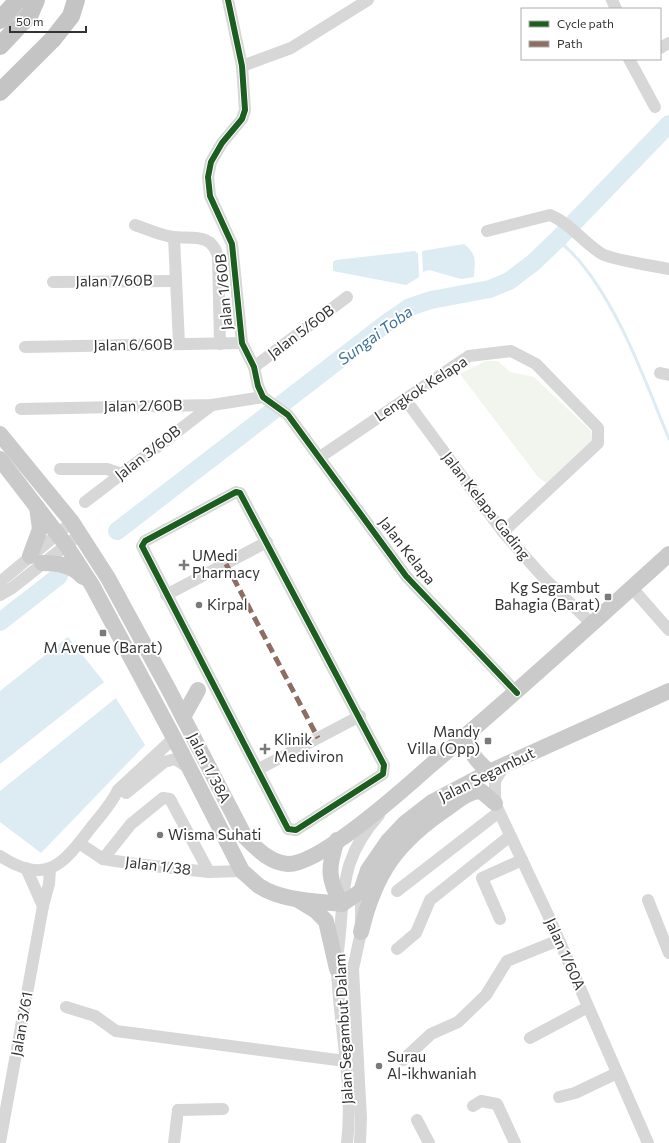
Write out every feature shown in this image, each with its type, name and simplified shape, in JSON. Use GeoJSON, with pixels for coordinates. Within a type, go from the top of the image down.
{"type":"FeatureCollection","features":[{"type":"Feature","properties":{"kind":"highway"},"geometry":{"type":"LineString","coordinates":[[0,20],[18,0]]}},
{"type":"Feature","properties":{"kind":"highway"},"geometry":{"type":"LineString","coordinates":[[0,46],[30,14],[36,0]]}},
{"type":"Feature","properties":{"kind":"highway"},"geometry":{"type":"LineString","coordinates":[[0,92],[53,39],[74,8]]}},
{"type":"Feature","properties":{"kind":"main road","name":"Jalan 1/38A"},"geometry":{"type":"LineString","coordinates":[[0,434],[75,529],[108,578],[170,700],[183,716],[245,837],[263,854],[277,862],[288,864],[310,857],[354,830],[402,790]]}},
{"type":"Feature","properties":{"kind":"main road","name":"Jalan 1/38A"},"geometry":{"type":"LineString","coordinates":[[0,459],[62,539],[92,585],[189,766],[242,872],[260,886],[296,899],[342,904]]}},
{"type":"Feature","properties":{"kind":"main road"},"geometry":{"type":"LineString","coordinates":[[36,504],[40,529],[36,559],[61,564],[79,572],[92,585]]}},
{"type":"Feature","properties":{"kind":"main road","name":"Jalan Segambut"},"geometry":{"type":"LineString","coordinates":[[402,790],[517,693],[669,554]]}},
{"type":"Feature","properties":{"kind":"main road"},"geometry":{"type":"LineString","coordinates":[[131,659],[170,700],[186,744],[189,766]]}},
{"type":"Feature","properties":{"kind":"main road"},"geometry":{"type":"LineString","coordinates":[[170,700],[205,687]]}},
{"type":"Feature","properties":{"kind":"main road"},"geometry":{"type":"LineString","coordinates":[[183,716],[205,687]]}},
{"type":"Feature","properties":{"kind":"main road","name":"Jalan Segambut"},"geometry":{"type":"LineString","coordinates":[[361,891],[368,870],[377,855],[405,823],[432,802],[496,769],[669,691]]}},
{"type":"Feature","properties":{"kind":"main road"},"geometry":{"type":"LineString","coordinates":[[471,732],[470,746],[472,754],[496,769]]}},
{"type":"Feature","properties":{"kind":"main road"},"geometry":{"type":"LineString","coordinates":[[361,932],[366,910],[379,877],[409,837],[423,825],[468,794],[481,791],[497,807]]}},
{"type":"Feature","properties":{"kind":"main road"},"geometry":{"type":"LineString","coordinates":[[337,840],[333,852],[330,876],[333,889],[342,904],[361,891]]}},
{"type":"Feature","properties":{"kind":"main road"},"geometry":{"type":"LineString","coordinates":[[296,899],[316,911],[326,921],[337,969]]}},
{"type":"Feature","properties":{"kind":"street"},"geometry":{"type":"LineString","coordinates":[[242,66],[291,48],[368,0]]}},
{"type":"Feature","properties":{"kind":"street","name":"Jalan 1/60B"},"geometry":{"type":"LineString","coordinates":[[232,1],[242,66],[245,110],[242,119],[222,143],[211,162],[208,178],[210,196],[232,244],[242,343],[254,367],[258,386],[266,399]]}},
{"type":"Feature","properties":{"kind":"street"},"geometry":{"type":"LineString","coordinates":[[633,61],[655,107]]}},
{"type":"Feature","properties":{"kind":"street"},"geometry":{"type":"LineString","coordinates":[[487,231],[550,215],[560,219],[581,238],[604,254],[669,269]]}},
{"type":"Feature","properties":{"kind":"street"},"geometry":{"type":"LineString","coordinates":[[135,225],[174,237],[185,236],[204,240],[215,247],[218,256],[220,344]]}},
{"type":"Feature","properties":{"kind":"street"},"geometry":{"type":"LineString","coordinates":[[174,237],[179,344]]}},
{"type":"Feature","properties":{"kind":"street"},"geometry":{"type":"LineString","coordinates":[[215,247],[232,244]]}},
{"type":"Feature","properties":{"kind":"street","name":"Jalan 7/60B"},"geometry":{"type":"LineString","coordinates":[[53,282],[176,281]]}},
{"type":"Feature","properties":{"kind":"street","name":"Jalan 5/60B"},"geometry":{"type":"LineString","coordinates":[[254,367],[347,297]]}},
{"type":"Feature","properties":{"kind":"street","name":"Jalan 6/60B"},"geometry":{"type":"LineString","coordinates":[[25,347],[242,343]]}},
{"type":"Feature","properties":{"kind":"street","name":"Lengkok Kelapa"},"geometry":{"type":"LineString","coordinates":[[320,457],[469,356],[510,351],[536,364],[598,428],[598,443],[503,532]]}},
{"type":"Feature","properties":{"kind":"street","name":"Jalan 2/60B"},"geometry":{"type":"LineString","coordinates":[[21,409],[212,405],[266,399]]}},
{"type":"Feature","properties":{"kind":"street","name":"Jalan Kelapa"},"geometry":{"type":"LineString","coordinates":[[266,399],[288,415],[406,576],[517,693]]}},
{"type":"Feature","properties":{"kind":"street","name":"Jalan Kelapa Gading"},"geometry":{"type":"LineString","coordinates":[[405,399],[503,532],[544,578],[592,624]]}},
{"type":"Feature","properties":{"kind":"street","name":"Jalan 3/60B"},"geometry":{"type":"LineString","coordinates":[[85,502],[212,405]]}},
{"type":"Feature","properties":{"kind":"street"},"geometry":{"type":"LineString","coordinates":[[60,469],[107,469],[122,474]]}},
{"type":"Feature","properties":{"kind":"street"},"geometry":{"type":"LineString","coordinates":[[236,492],[240,493],[360,716],[384,765],[383,774],[296,830],[288,830],[256,770],[205,687],[166,595],[142,546],[145,541],[236,492]]}},
{"type":"Feature","properties":{"kind":"street"},"geometry":{"type":"LineString","coordinates":[[0,582],[36,559],[75,529]]}},
{"type":"Feature","properties":{"kind":"street"},"geometry":{"type":"LineString","coordinates":[[166,595],[267,542]]}},
{"type":"Feature","properties":{"kind":"street"},"geometry":{"type":"LineString","coordinates":[[0,595],[12,588],[36,559]]}},
{"type":"Feature","properties":{"kind":"street"},"geometry":{"type":"LineString","coordinates":[[632,588],[669,630]]}},
{"type":"Feature","properties":{"kind":"street"},"geometry":{"type":"LineString","coordinates":[[256,770],[360,716]]}},
{"type":"Feature","properties":{"kind":"street"},"geometry":{"type":"LineString","coordinates":[[0,856],[35,871],[50,869],[59,864],[79,843],[114,799],[118,790],[174,738]]}},
{"type":"Feature","properties":{"kind":"street"},"geometry":{"type":"LineString","coordinates":[[114,799],[122,796],[164,762],[175,759],[189,766]]}},
{"type":"Feature","properties":{"kind":"street","name":"Jalan 1/60A"},"geometry":{"type":"LineString","coordinates":[[496,769],[495,781],[497,807],[559,940],[648,1143]]}},
{"type":"Feature","properties":{"kind":"street","name":"Jalan Segambut Dalam"},"geometry":{"type":"LineString","coordinates":[[347,1143],[349,1118],[337,969],[346,874],[352,854],[378,817],[402,790]]}},
{"type":"Feature","properties":{"kind":"street"},"geometry":{"type":"LineString","coordinates":[[103,859],[130,824],[162,798],[170,799],[209,872]]}},
{"type":"Feature","properties":{"kind":"street"},"geometry":{"type":"LineString","coordinates":[[397,892],[497,807]]}},
{"type":"Feature","properties":{"kind":"street"},"geometry":{"type":"LineString","coordinates":[[397,949],[416,933],[430,900],[510,836]]}},
{"type":"Feature","properties":{"kind":"street","name":"Jalan 1/38"},"geometry":{"type":"LineString","coordinates":[[79,843],[103,859],[209,872],[242,872]]}},
{"type":"Feature","properties":{"kind":"street"},"geometry":{"type":"LineString","coordinates":[[500,919],[482,878],[522,860]]}},
{"type":"Feature","properties":{"kind":"street"},"geometry":{"type":"LineString","coordinates":[[26,868],[44,906]]}},
{"type":"Feature","properties":{"kind":"street","name":"Jalan 3/61"},"geometry":{"type":"LineString","coordinates":[[0,1142],[49,884],[50,869]]}},
{"type":"Feature","properties":{"kind":"street","name":"Jalan Segambut Dalam"},"geometry":{"type":"LineString","coordinates":[[360,1143],[361,1118],[353,969],[361,932],[361,891]]}},
{"type":"Feature","properties":{"kind":"street"},"geometry":{"type":"LineString","coordinates":[[648,900],[669,953]]}},
{"type":"Feature","properties":{"kind":"street"},"geometry":{"type":"LineString","coordinates":[[403,1060],[431,1034],[458,1022],[486,995],[507,960],[559,940]]}},
{"type":"Feature","properties":{"kind":"street"},"geometry":{"type":"LineString","coordinates":[[66,1007],[95,1016],[116,1031],[345,1061]]}},
{"type":"Feature","properties":{"kind":"street"},"geometry":{"type":"LineString","coordinates":[[530,1038],[588,1007]]}},
{"type":"Feature","properties":{"kind":"street"},"geometry":{"type":"LineString","coordinates":[[558,1097],[575,1093],[617,1073]]}},
{"type":"Feature","properties":{"kind":"street"},"geometry":{"type":"LineString","coordinates":[[473,1106],[480,1101],[497,1104],[515,1143]]}},
{"type":"Feature","properties":{"kind":"street"},"geometry":{"type":"LineString","coordinates":[[174,1143],[178,1110],[223,1109]]}},
{"type":"Feature","properties":{"kind":"street"},"geometry":{"type":"LineString","coordinates":[[417,1120],[429,1143]]}},
{"type":"Feature","properties":{"kind":"shaded area"},"geometry":{"type":"Polygon","coordinates":[[[464,244],[471,251],[474,258],[474,277],[461,279],[429,270],[423,272],[422,251],[464,244]]]}},
{"type":"Feature","properties":{"kind":"shaded area"},"geometry":{"type":"Polygon","coordinates":[[[415,251],[418,254],[419,277],[406,285],[333,271],[333,262],[336,260],[415,251]]]}},
{"type":"Feature","properties":{"kind":"shaded area"},"geometry":{"type":"Polygon","coordinates":[[[486,361],[498,361],[510,372],[534,377],[591,431],[593,440],[546,483],[538,477],[460,374],[486,361]]]}},
{"type":"Feature","properties":{"kind":"shaded area"},"geometry":{"type":"Polygon","coordinates":[[[68,637],[104,682],[0,764],[0,691],[68,637]]]}},
{"type":"Feature","properties":{"kind":"shaded area"},"geometry":{"type":"Polygon","coordinates":[[[116,698],[145,745],[41,853],[0,822],[0,791],[116,698]]]}},
{"type":"Feature","properties":{"kind":"waterway","name":"Sungai Toba"},"geometry":{"type":"LineString","coordinates":[[117,531],[388,322],[410,307],[431,300],[490,289],[509,281],[534,262],[558,239],[669,124]]}},
{"type":"Feature","properties":{"kind":"waterway"},"geometry":{"type":"LineString","coordinates":[[558,239],[581,263],[608,303],[631,348],[669,439]]}},
{"type":"Feature","properties":{"kind":"waterway","name":"Sungai Toba"},"geometry":{"type":"LineString","coordinates":[[0,622],[59,576]]}},
{"type":"Feature","properties":{"kind":"marked path"},"geometry":{"type":"LineString","coordinates":[[226,564],[318,738]]}},
{"type":"Feature","properties":{"kind":"cycle path"},"geometry":{"type":"LineString","coordinates":[[228,0],[242,66],[245,110],[242,119],[222,143],[211,162],[208,177],[210,196],[232,244],[242,343],[254,367],[258,386],[263,397],[288,415],[406,576],[517,693]]}},
{"type":"Feature","properties":{"kind":"cycle path"},"geometry":{"type":"LineString","coordinates":[[236,492],[240,493],[384,765],[383,774],[296,830],[288,829],[142,546],[145,541],[236,492]]}},
{"type":"Feature","properties":{"kind":"place","name":"UMedi Pharmacy"},"geometry":{"type":"Point","coordinates":[184,565]}},
{"type":"Feature","properties":{"kind":"place","name":"Kg Segambut Bahagia (Barat)"},"geometry":{"type":"Point","coordinates":[608,597]}},
{"type":"Feature","properties":{"kind":"place","name":"Kirpal"},"geometry":{"type":"Point","coordinates":[199,605]}},
{"type":"Feature","properties":{"kind":"place","name":"M Avenue (Barat)"},"geometry":{"type":"Point","coordinates":[103,633]}},
{"type":"Feature","properties":{"kind":"place","name":"Mandy Villa (Opp)"},"geometry":{"type":"Point","coordinates":[488,741]}},
{"type":"Feature","properties":{"kind":"place","name":"Klinik Mediviron"},"geometry":{"type":"Point","coordinates":[265,749]}},
{"type":"Feature","properties":{"kind":"place","name":"Wisma Suhati"},"geometry":{"type":"Point","coordinates":[160,835]}},
{"type":"Feature","properties":{"kind":"place","name":"Surau Al-ikhwaniah"},"geometry":{"type":"Point","coordinates":[379,1066]}}]}
